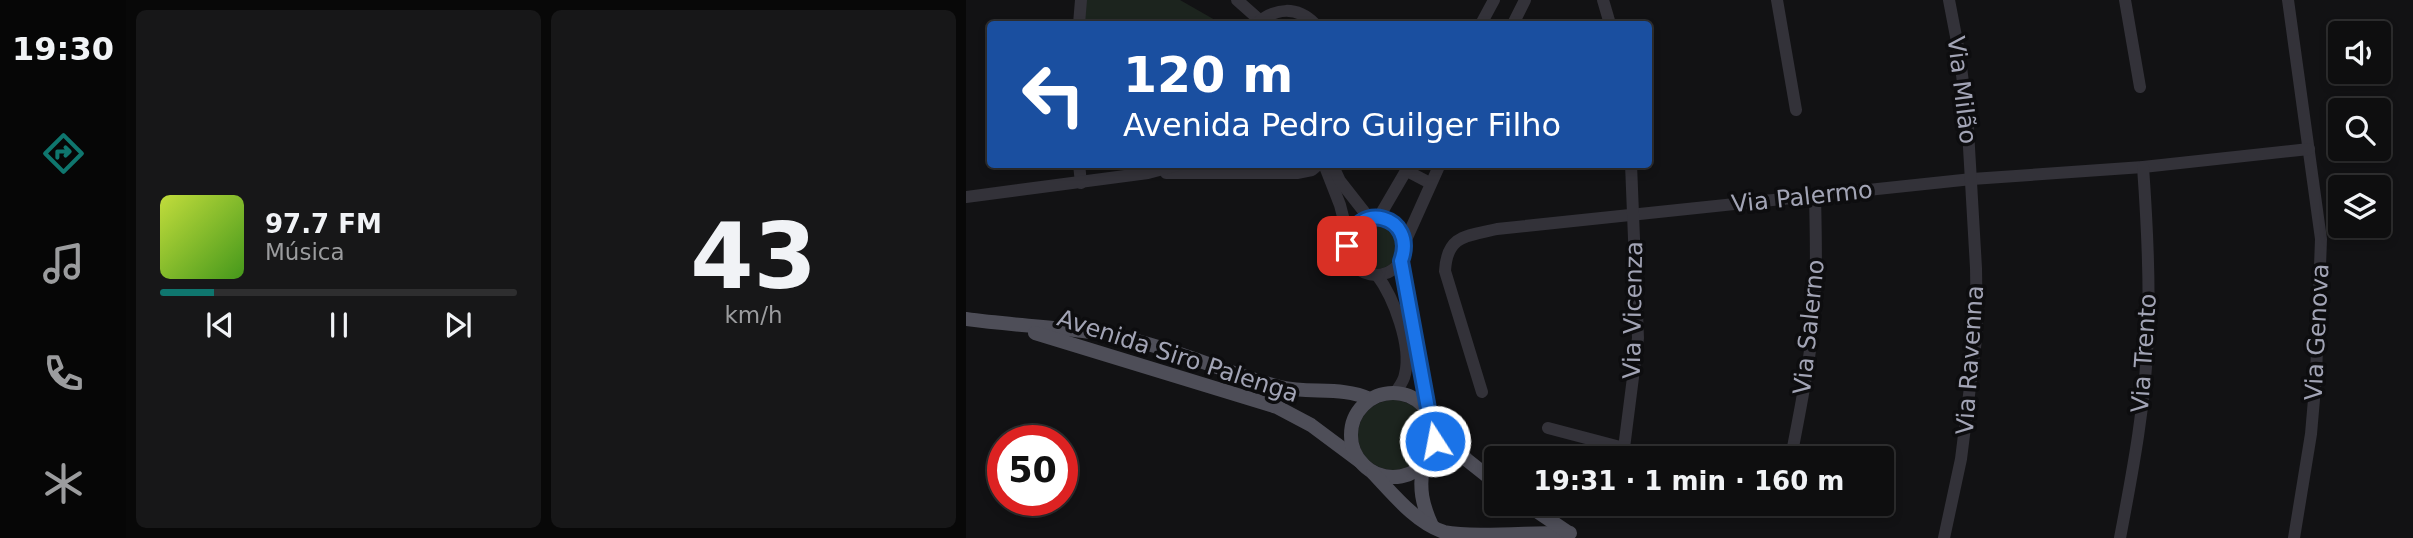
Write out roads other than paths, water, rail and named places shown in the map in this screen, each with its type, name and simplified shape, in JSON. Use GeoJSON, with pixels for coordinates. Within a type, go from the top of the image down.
{"type":"FeatureCollection","features":[{"type":"Feature","properties":{"kind":"main road","name":"Avenida Siro Palenga"},"geometry":{"type":"LineString","coordinates":[[966,319],[1113,337],[1164,349],[1276,386],[1305,391],[1349,391],[1370,399]]}},
{"type":"Feature","properties":{"kind":"main road","name":"Avenida Siro Palenga"},"geometry":{"type":"LineString","coordinates":[[1010,326],[1277,407],[1311,425],[1367,467],[1410,510],[1433,527]]}},
{"type":"Feature","properties":{"kind":"main road"},"geometry":{"type":"LineString","coordinates":[[1109,355],[1113,337]]}},
{"type":"Feature","properties":{"kind":"main road"},"geometry":{"type":"LineString","coordinates":[[1432,421],[1435,441],[1431,454],[1423,465],[1412,473],[1385,477],[1367,467],[1354,451],[1351,438],[1359,411],[1370,399],[1395,393],[1409,396],[1420,404],[1466,460],[1484,474]]}},
{"type":"Feature","properties":{"kind":"main road"},"geometry":{"type":"LineString","coordinates":[[1423,465],[1420,481],[1422,502],[1433,527],[1444,532],[1469,536],[1573,536]]}},
{"type":"Feature","properties":{"kind":"main road"},"geometry":{"type":"LineString","coordinates":[[1544,516],[1573,536]]}},
{"type":"Feature","properties":{"kind":"street"},"geometry":{"type":"LineString","coordinates":[[1079,21],[1081,0]]}},
{"type":"Feature","properties":{"kind":"street"},"geometry":{"type":"LineString","coordinates":[[1237,0],[1259,21]]}},
{"type":"Feature","properties":{"kind":"street"},"geometry":{"type":"LineString","coordinates":[[1484,21],[1494,0]]}},
{"type":"Feature","properties":{"kind":"street"},"geometry":{"type":"LineString","coordinates":[[1514,21],[1525,0]]}},
{"type":"Feature","properties":{"kind":"street"},"geometry":{"type":"LineString","coordinates":[[1603,0],[1609,21]]}},
{"type":"Feature","properties":{"kind":"street"},"geometry":{"type":"LineString","coordinates":[[1777,0],[1796,110]]}},
{"type":"Feature","properties":{"kind":"street","name":"Via Milão"},"geometry":{"type":"LineString","coordinates":[[1949,0],[1967,113],[1972,180]]}},
{"type":"Feature","properties":{"kind":"street"},"geometry":{"type":"LineString","coordinates":[[2125,0],[2140,87]]}},
{"type":"Feature","properties":{"kind":"street","name":"Via Genova"},"geometry":{"type":"LineString","coordinates":[[2288,0],[2321,239],[2311,434],[2294,538]]}},
{"type":"Feature","properties":{"kind":"street"},"geometry":{"type":"LineString","coordinates":[[1264,21],[1274,14],[1296,11],[1311,21]]}},
{"type":"Feature","properties":{"kind":"street","name":"Via Palermo"},"geometry":{"type":"LineString","coordinates":[[1482,392],[1445,271],[1446,255],[1453,242],[1465,236],[1497,229],[1815,195],[2143,167],[2309,149]]}},
{"type":"Feature","properties":{"kind":"street","name":"Via Trento"},"geometry":{"type":"LineString","coordinates":[[2120,538],[2135,454],[2148,334],[2149,246],[2143,167]]}},
{"type":"Feature","properties":{"kind":"street"},"geometry":{"type":"LineString","coordinates":[[1079,168],[1081,183]]}},
{"type":"Feature","properties":{"kind":"street"},"geometry":{"type":"LineString","coordinates":[[1149,173],[1167,168]]}},
{"type":"Feature","properties":{"kind":"street"},"geometry":{"type":"LineString","coordinates":[[966,197],[1149,173],[1315,168]]}},
{"type":"Feature","properties":{"kind":"street"},"geometry":{"type":"LineString","coordinates":[[1324,168],[1340,205],[1348,236],[1348,255],[1353,263],[1368,274],[1377,275],[1395,268],[1401,261]]}},
{"type":"Feature","properties":{"kind":"street"},"geometry":{"type":"LineString","coordinates":[[1334,168],[1340,181],[1374,218],[1396,225],[1405,242]]}},
{"type":"Feature","properties":{"kind":"street"},"geometry":{"type":"LineString","coordinates":[[1348,236],[1360,222],[1374,218],[1409,168],[1430,183]]}},
{"type":"Feature","properties":{"kind":"street"},"geometry":{"type":"LineString","coordinates":[[1432,421],[1401,261],[1405,242],[1438,168]]}},
{"type":"Feature","properties":{"kind":"street","name":"Via Vicenza"},"geometry":{"type":"LineString","coordinates":[[1548,428],[1624,448],[1638,338],[1631,168]]}},
{"type":"Feature","properties":{"kind":"street","name":"Via Ravenna"},"geometry":{"type":"LineString","coordinates":[[1944,538],[1961,459],[1977,331],[1972,180]]}},
{"type":"Feature","properties":{"kind":"street","name":"Via Salerno"},"geometry":{"type":"LineString","coordinates":[[1793,446],[1813,325],[1817,256],[1815,195]]}},
{"type":"Feature","properties":{"kind":"street"},"geometry":{"type":"LineString","coordinates":[[1377,275],[1393,303],[1404,346],[1405,374],[1395,393]]}}]}
